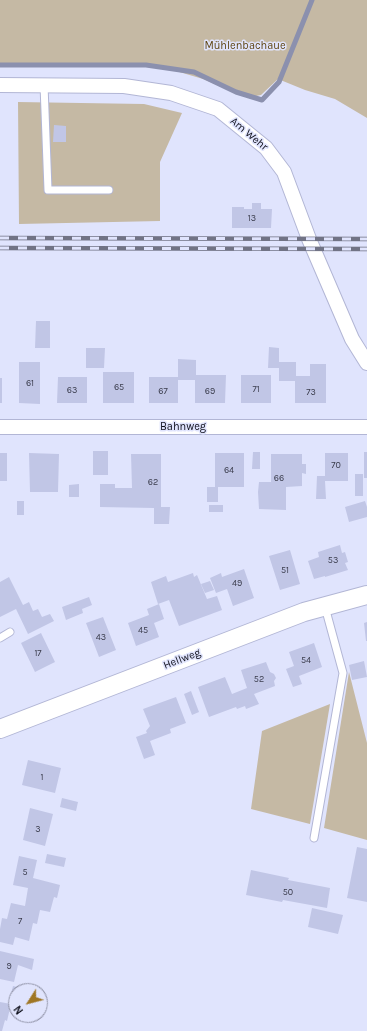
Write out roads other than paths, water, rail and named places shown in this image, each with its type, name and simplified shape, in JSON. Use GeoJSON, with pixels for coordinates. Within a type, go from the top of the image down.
{"type":"FeatureCollection","features":[{"type":"Feature","properties":{"kind":"street","name":"Am Wehr"},"geometry":{"type":"LineString","coordinates":[[0,85],[124,86],[171,93],[218,109],[266,148],[284,172],[309,239],[352,339],[367,363]]}},
{"type":"Feature","properties":{"kind":"street","name":"Bahnweg"},"geometry":{"type":"LineString","coordinates":[[0,427],[367,427]]}},
{"type":"Feature","properties":{"kind":"street","name":"Hellweg"},"geometry":{"type":"LineString","coordinates":[[0,729],[304,612],[367,595]]}},
{"type":"Feature","properties":{"kind":"lane"},"geometry":{"type":"LineString","coordinates":[[44,86],[48,190],[109,190]]}},
{"type":"Feature","properties":{"kind":"lane"},"geometry":{"type":"LineString","coordinates":[[314,838],[343,673],[324,606]]}},
{"type":"Feature","properties":{"kind":"lane"},"geometry":{"type":"LineString","coordinates":[[0,638],[10,632]]}},
{"type":"Feature","properties":{"kind":"waterway"},"geometry":{"type":"LineString","coordinates":[[0,65],[146,65],[194,72],[236,92],[262,100],[279,82],[312,0]]}},
{"type":"Feature","properties":{"kind":"railway"},"geometry":{"type":"LineString","coordinates":[[0,238],[367,239]]}},
{"type":"Feature","properties":{"kind":"railway"},"geometry":{"type":"LineString","coordinates":[[0,248],[367,249]]}},
{"type":"Feature","properties":{"kind":"park label","name":"Mühlenbachaue"},"geometry":{"type":"Point","coordinates":[245,46]}}]}
